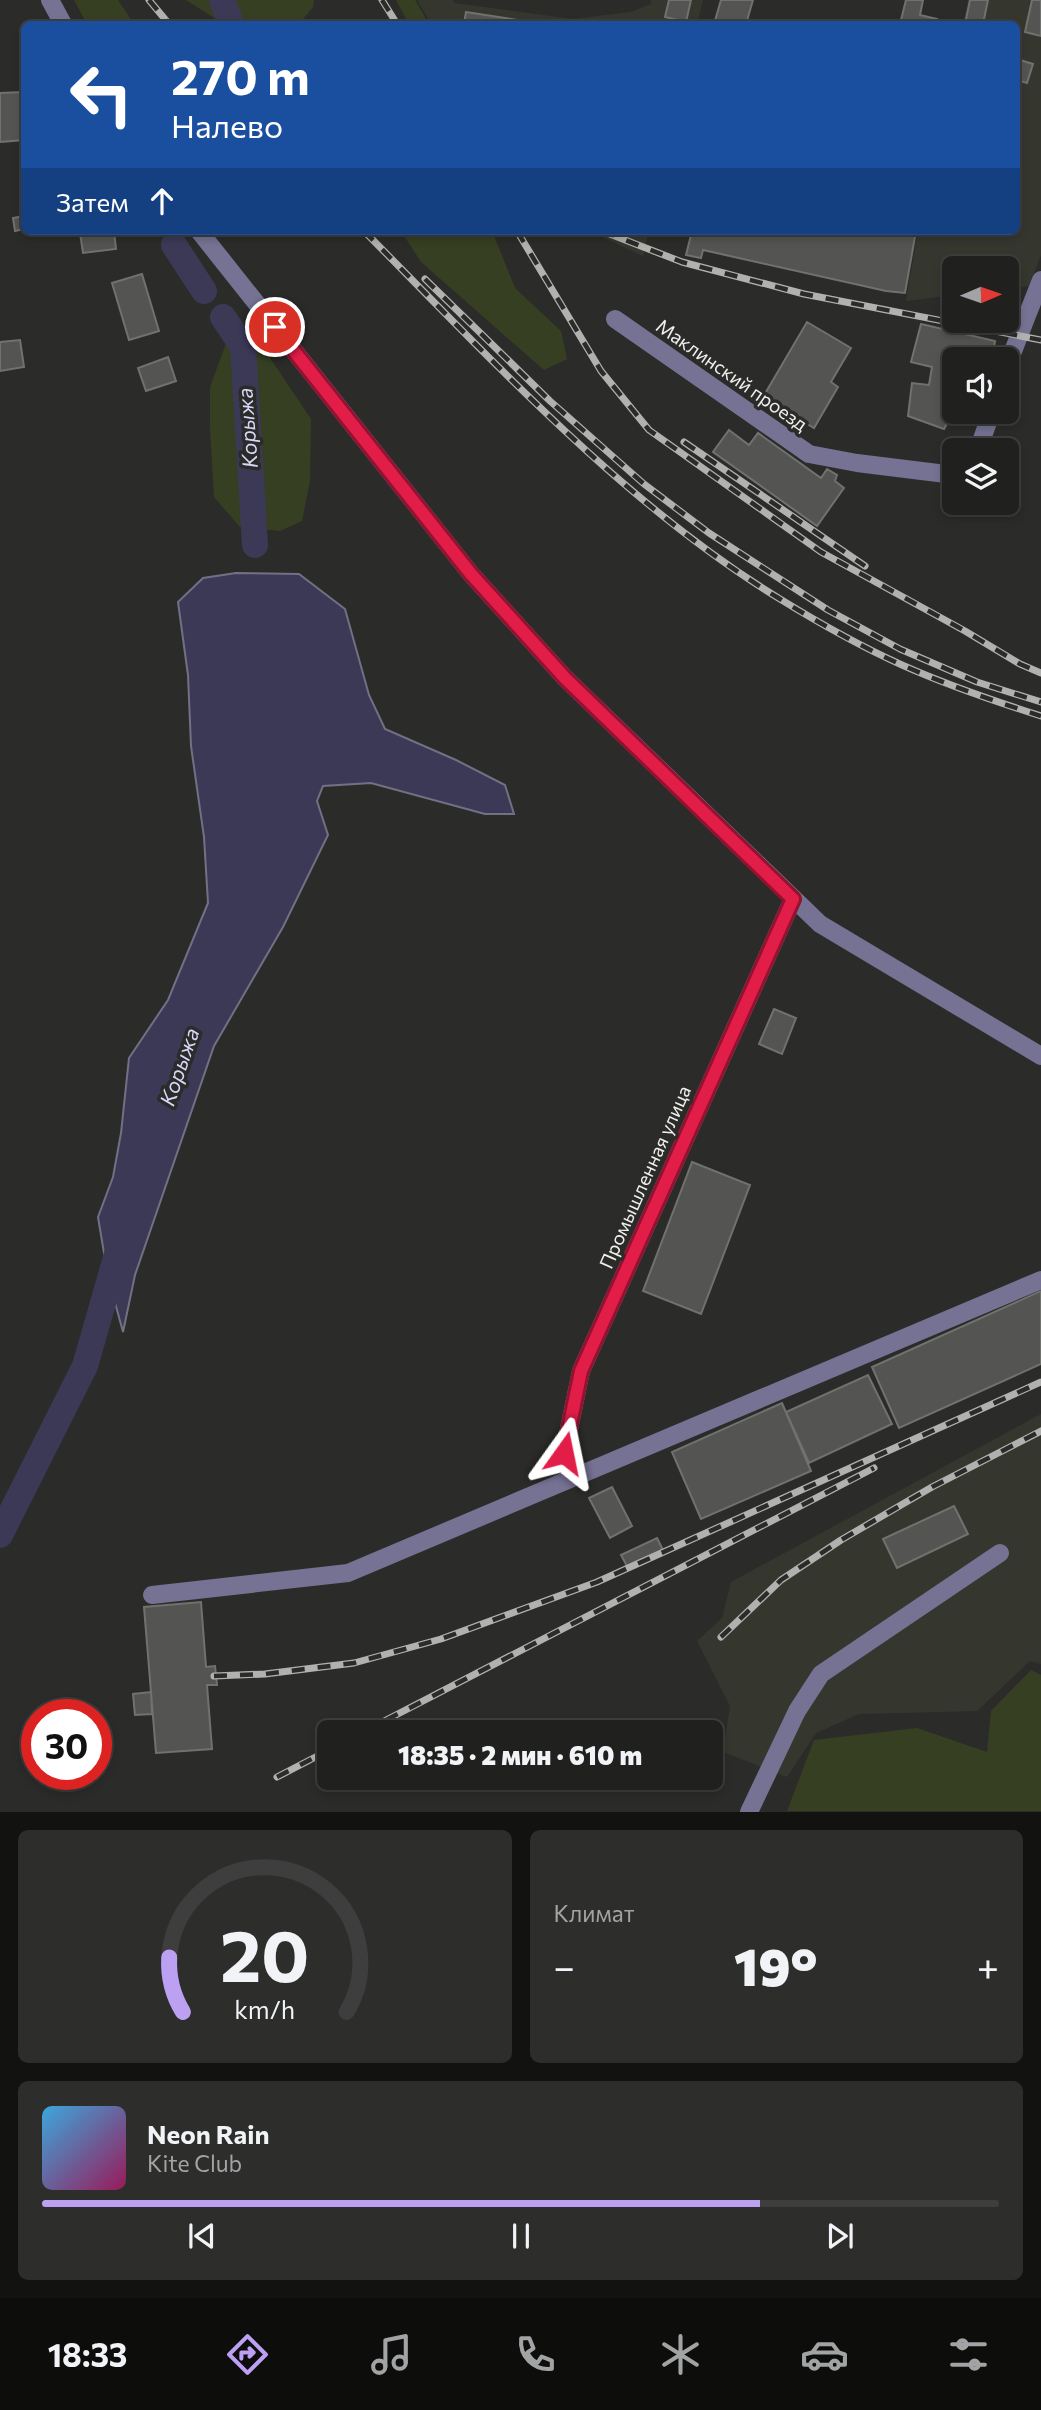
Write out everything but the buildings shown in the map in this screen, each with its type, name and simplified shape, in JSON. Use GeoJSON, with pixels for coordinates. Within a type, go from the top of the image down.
{"type":"FeatureCollection","features":[{"type":"Feature","properties":{"kind":"street"},"geometry":{"type":"LineString","coordinates":[[50,0],[61,21]]}},
{"type":"Feature","properties":{"kind":"street"},"geometry":{"type":"LineString","coordinates":[[202,235],[471,574],[565,678],[820,924],[1041,1056]]}},
{"type":"Feature","properties":{"kind":"street"},"geometry":{"type":"LineString","coordinates":[[1015,347],[1041,280]]}},
{"type":"Feature","properties":{"kind":"street","name":"Маклинский проезд"},"geometry":{"type":"LineString","coordinates":[[615,319],[809,454],[942,474]]}},
{"type":"Feature","properties":{"kind":"street","name":"Промышленная улица"},"geometry":{"type":"LineString","coordinates":[[577,1476],[564,1453],[581,1371],[793,899]]}},
{"type":"Feature","properties":{"kind":"street"},"geometry":{"type":"LineString","coordinates":[[152,1595],[348,1573],[1041,1280]]}},
{"type":"Feature","properties":{"kind":"street"},"geometry":{"type":"LineString","coordinates":[[749,1811],[797,1711],[821,1674],[1000,1553]]}},
{"type":"Feature","properties":{"kind":"shaded area"},"geometry":{"type":"Polygon","coordinates":[[[417,0],[453,0],[454,3],[572,19],[631,12],[651,4],[651,0],[703,0],[698,21],[429,21],[417,0]]]}},
{"type":"Feature","properties":{"kind":"shaded area"},"geometry":{"type":"Polygon","coordinates":[[[968,0],[1041,0],[1041,255],[1029,286],[1019,287],[1019,256],[942,256],[942,296],[906,301],[917,235],[1020,235],[1020,21],[964,21],[968,0]]]}},
{"type":"Feature","properties":{"kind":"shaded area"},"geometry":{"type":"Polygon","coordinates":[[[598,235],[648,235],[643,256],[598,235]]]}},
{"type":"Feature","properties":{"kind":"shaded area"},"geometry":{"type":"Polygon","coordinates":[[[1041,1414],[1041,1664],[1030,1661],[977,1711],[859,1714],[816,1733],[787,1777],[723,1752],[730,1706],[697,1641],[722,1618],[731,1582],[1041,1414]]]}},
{"type":"Feature","properties":{"kind":"green space"},"geometry":{"type":"Polygon","coordinates":[[[74,0],[118,0],[132,21],[85,21],[74,0]]]}},
{"type":"Feature","properties":{"kind":"green space"},"geometry":{"type":"Polygon","coordinates":[[[186,0],[314,0],[313,7],[301,21],[219,21],[186,0]]]}},
{"type":"Feature","properties":{"kind":"green space"},"geometry":{"type":"Polygon","coordinates":[[[396,0],[415,0],[427,21],[407,21],[396,0]]]}},
{"type":"Feature","properties":{"kind":"green space"},"geometry":{"type":"Polygon","coordinates":[[[404,235],[494,235],[515,288],[561,331],[567,359],[544,370],[421,262],[404,235]]]}},
{"type":"Feature","properties":{"kind":"green space"},"geometry":{"type":"Polygon","coordinates":[[[248,325],[311,419],[310,481],[302,521],[280,531],[240,527],[214,497],[210,387],[231,330],[248,325]]]}},
{"type":"Feature","properties":{"kind":"green space"},"geometry":{"type":"Polygon","coordinates":[[[1031,1670],[1041,1675],[1041,1811],[787,1811],[814,1740],[917,1728],[987,1752],[991,1711],[1031,1670]]]}},
{"type":"Feature","properties":{"kind":"water"},"geometry":{"type":"Polygon","coordinates":[[[236,573],[299,574],[345,609],[369,695],[385,729],[505,785],[514,814],[485,814],[371,783],[323,786],[317,801],[328,835],[283,927],[214,1046],[135,1275],[123,1332],[108,1277],[98,1217],[113,1177],[129,1058],[168,1000],[208,903],[204,837],[191,746],[188,675],[178,602],[203,578],[236,573]]]}},
{"type":"Feature","properties":{"kind":"waterway","name":"Корыжа"},"geometry":{"type":"LineString","coordinates":[[222,0],[230,21]]}},
{"type":"Feature","properties":{"kind":"waterway","name":"Корыжа"},"geometry":{"type":"LineString","coordinates":[[174,245],[204,291]]}},
{"type":"Feature","properties":{"kind":"waterway","name":"Корыжа"},"geometry":{"type":"LineString","coordinates":[[223,317],[243,347],[255,545]]}},
{"type":"Feature","properties":{"kind":"waterway","name":"Корыжа"},"geometry":{"type":"LineString","coordinates":[[0,1535],[85,1366],[119,1247]]}},
{"type":"Feature","properties":{"kind":"railway"},"geometry":{"type":"LineString","coordinates":[[149,0],[166,21]]}},
{"type":"Feature","properties":{"kind":"railway"},"geometry":{"type":"LineString","coordinates":[[382,0],[395,21]]}},
{"type":"Feature","properties":{"kind":"railway"},"geometry":{"type":"LineString","coordinates":[[368,235],[562,428],[667,520],[723,561],[810,617],[886,658],[953,686],[1041,716]]}},
{"type":"Feature","properties":{"kind":"railway"},"geometry":{"type":"LineString","coordinates":[[519,235],[601,371],[649,430],[821,552],[1020,664],[1041,673]]}},
{"type":"Feature","properties":{"kind":"railway"},"geometry":{"type":"LineString","coordinates":[[612,235],[682,262],[804,294],[1041,340]]}},
{"type":"Feature","properties":{"kind":"railway"},"geometry":{"type":"LineString","coordinates":[[425,279],[550,401],[644,484],[709,533],[828,610],[900,649],[977,682],[1041,702]]}},
{"type":"Feature","properties":{"kind":"railway"},"geometry":{"type":"LineString","coordinates":[[684,442],[865,566]]}},
{"type":"Feature","properties":{"kind":"railway"},"geometry":{"type":"LineString","coordinates":[[214,1676],[265,1674],[354,1663],[441,1639],[597,1582],[1041,1382]]}},
{"type":"Feature","properties":{"kind":"railway"},"geometry":{"type":"LineString","coordinates":[[721,1637],[781,1580],[841,1540],[932,1487],[1041,1431]]}},
{"type":"Feature","properties":{"kind":"railway"},"geometry":{"type":"LineString","coordinates":[[386,1720],[874,1468]]}},
{"type":"Feature","properties":{"kind":"railway"},"geometry":{"type":"LineString","coordinates":[[277,1777],[317,1756]]}},
{"type":"Feature","properties":{"kind":"route"},"geometry":{"type":"LineString","coordinates":[[275,327],[471,574],[565,678],[793,899],[581,1371],[564,1453]]}}]}
